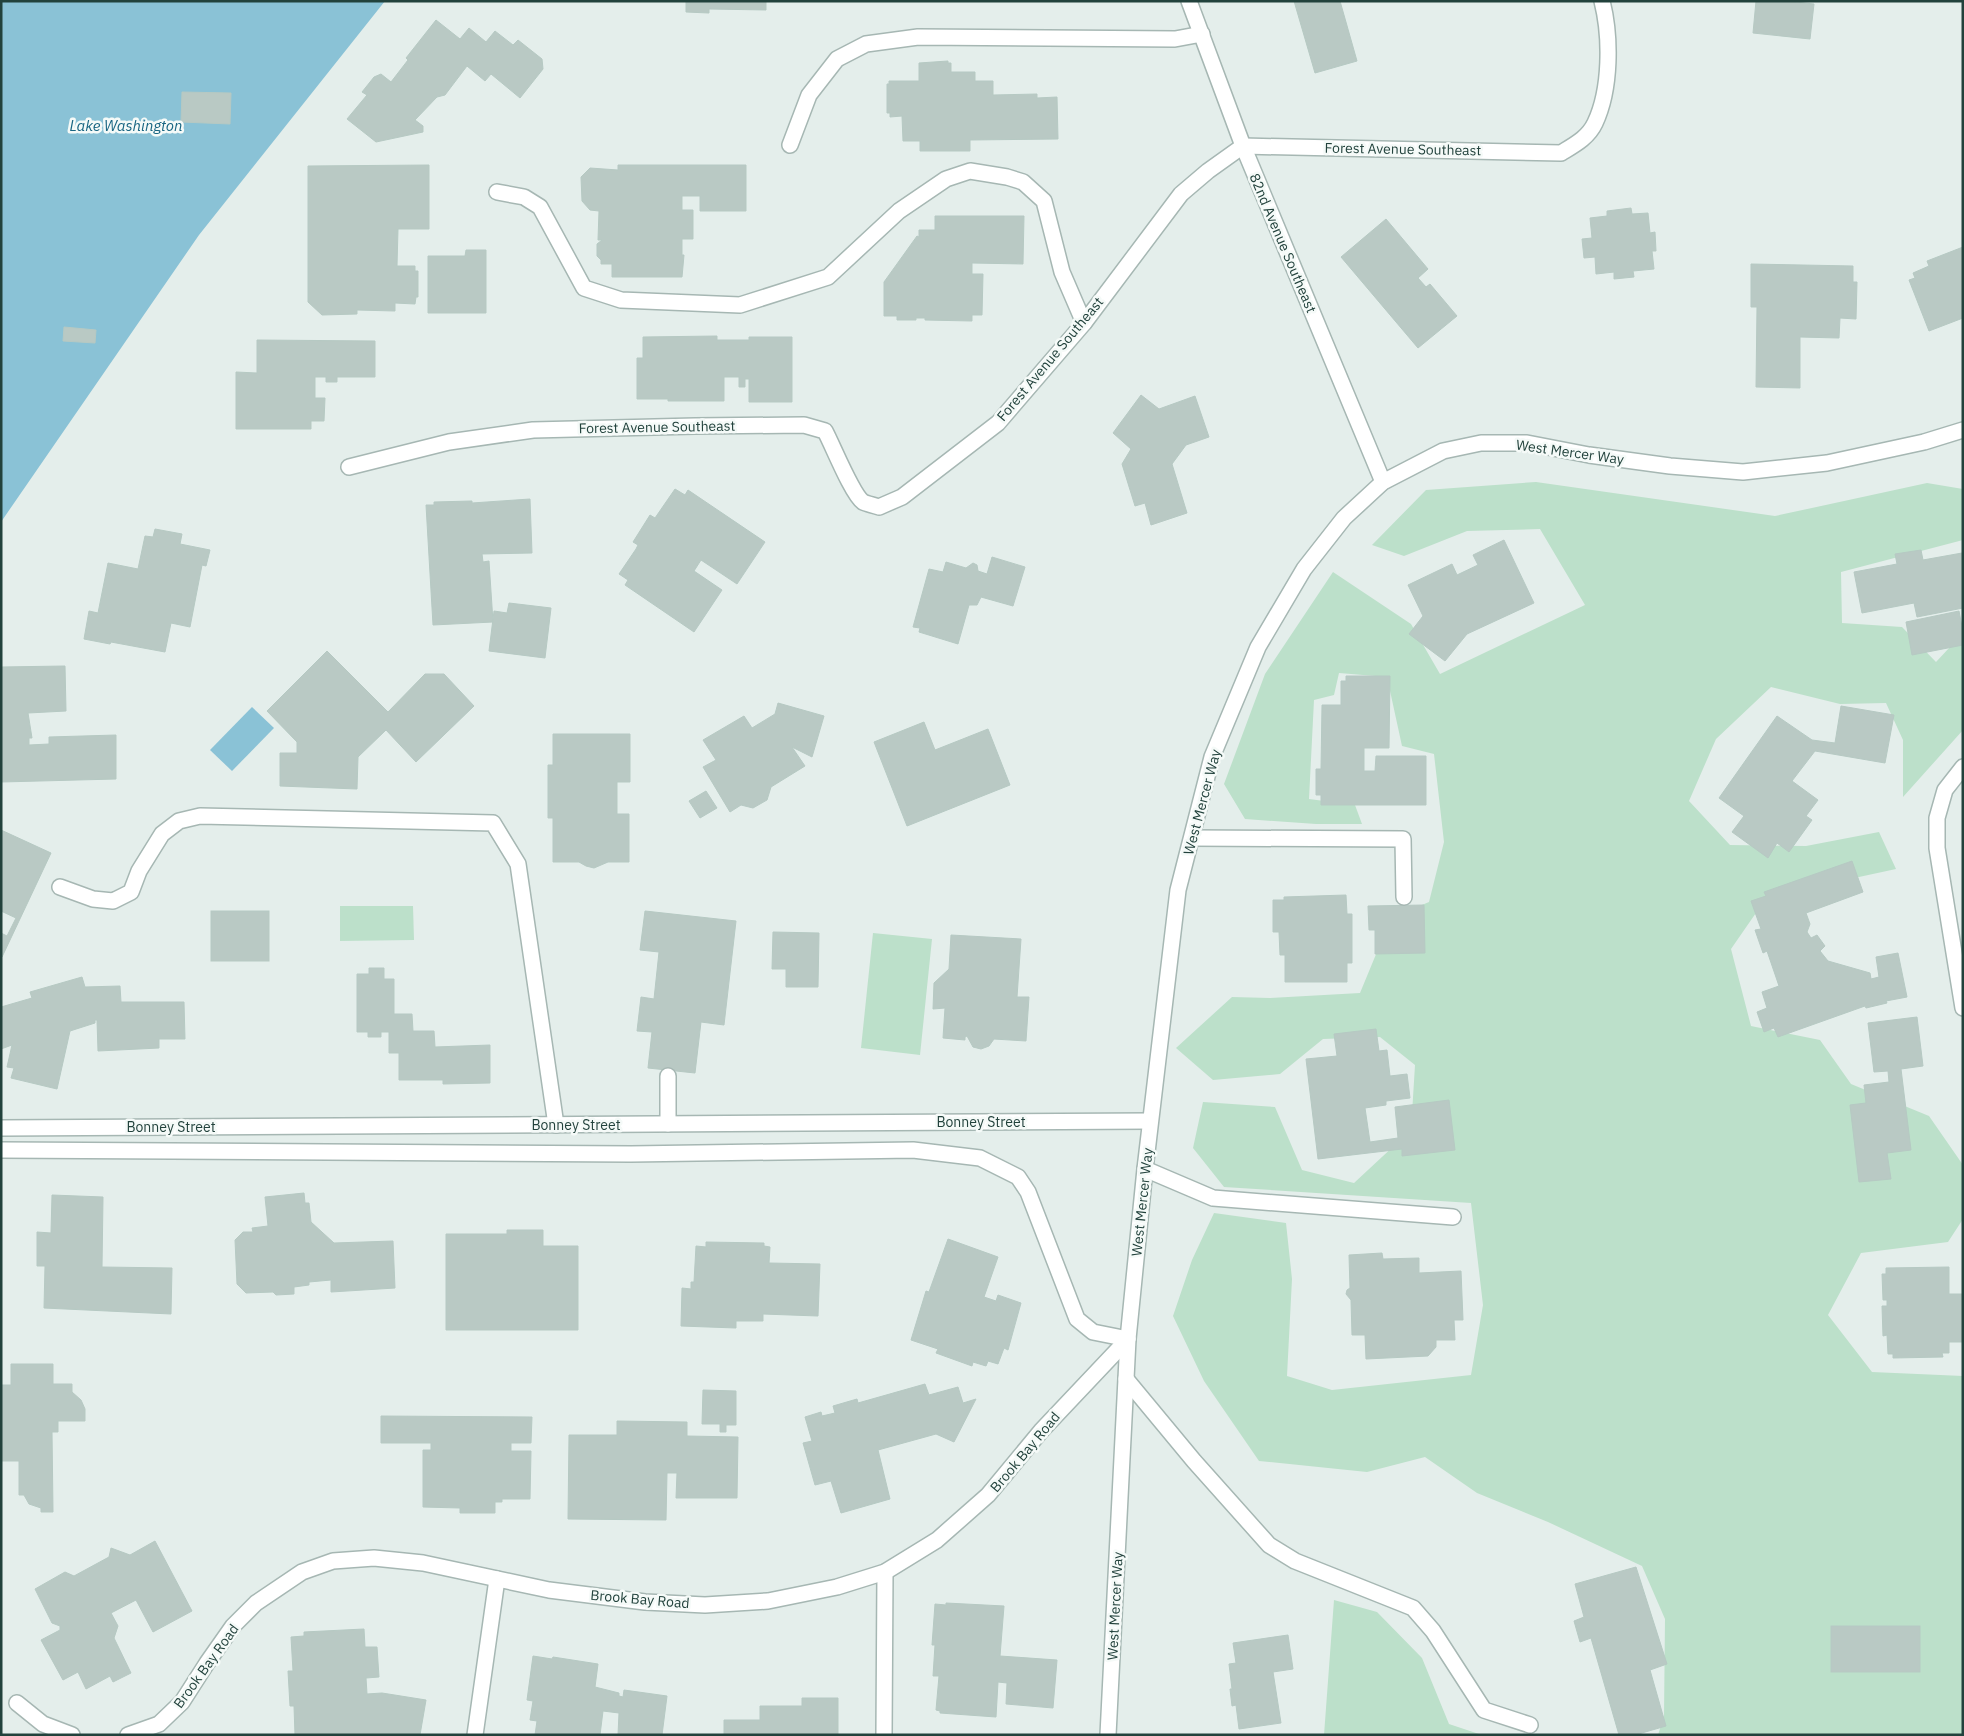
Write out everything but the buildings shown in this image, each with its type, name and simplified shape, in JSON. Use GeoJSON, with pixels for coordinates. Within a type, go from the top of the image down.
{"type":"FeatureCollection","features":[{"type":"Feature","properties":{"kind":"street","name":"82nd Avenue Southeast"},"geometry":{"type":"LineString","coordinates":[[1189,1],[1243,146],[1383,482]]}},
{"type":"Feature","properties":{"kind":"street","name":"Forest Avenue Southeast"},"geometry":{"type":"LineString","coordinates":[[349,467],[449,442],[533,430],[804,425],[825,431],[835,448],[843,471],[862,502],[879,507],[902,497],[998,423],[1084,323],[1181,194],[1208,171],[1243,146],[1560,153],[1580,142],[1595,124],[1603,99],[1608,63],[1606,15],[1602,1]]}},
{"type":"Feature","properties":{"kind":"street"},"geometry":{"type":"LineString","coordinates":[[790,145],[809,95],[837,59],[866,44],[918,37],[1175,38],[1202,34]]}},
{"type":"Feature","properties":{"kind":"street"},"geometry":{"type":"LineString","coordinates":[[497,192],[524,197],[540,207],[584,288],[621,300],[740,305],[828,277],[900,211],[946,179],[970,171],[1007,177],[1023,182],[1044,201],[1062,272],[1084,323]]}},
{"type":"Feature","properties":{"kind":"street","name":"West Mercer Way"},"geometry":{"type":"LineString","coordinates":[[1108,1735],[1128,1339],[1150,1121],[1178,890],[1212,757],[1258,646],[1304,569],[1344,518],[1383,482],[1443,452],[1481,444],[1527,444],[1589,455],[1743,472],[1827,463],[1924,442],[1963,430]]}},
{"type":"Feature","properties":{"kind":"street"},"geometry":{"type":"LineString","coordinates":[[1963,767],[1944,790],[1937,818],[1937,848],[1963,1008]]}},
{"type":"Feature","properties":{"kind":"street"},"geometry":{"type":"LineString","coordinates":[[60,887],[93,899],[114,902],[131,892],[139,871],[162,834],[180,821],[200,816],[493,823],[518,864],[556,1125]]}},
{"type":"Feature","properties":{"kind":"street"},"geometry":{"type":"LineString","coordinates":[[1192,838],[1403,839],[1404,897]]}},
{"type":"Feature","properties":{"kind":"street"},"geometry":{"type":"LineString","coordinates":[[668,1076],[668,1124]]}},
{"type":"Feature","properties":{"kind":"street","name":"Bonney Street"},"geometry":{"type":"LineString","coordinates":[[1,1128],[1150,1121]]}},
{"type":"Feature","properties":{"kind":"street"},"geometry":{"type":"LineString","coordinates":[[1,1150],[592,1154],[913,1150],[980,1158],[1018,1177],[1028,1192],[1078,1319],[1092,1332],[1128,1339]]}},
{"type":"Feature","properties":{"kind":"street"},"geometry":{"type":"LineString","coordinates":[[1145,1169],[1213,1198],[1453,1217]]}},
{"type":"Feature","properties":{"kind":"street","name":"Brook Bay Road"},"geometry":{"type":"LineString","coordinates":[[128,1735],[159,1724],[182,1702],[233,1626],[256,1603],[302,1572],[333,1561],[374,1558],[423,1563],[549,1590],[645,1602],[705,1605],[768,1602],[837,1587],[885,1572],[938,1540],[988,1495],[1041,1431],[1128,1339]]}},
{"type":"Feature","properties":{"kind":"street"},"geometry":{"type":"LineString","coordinates":[[1126,1379],[1194,1461],[1269,1545],[1295,1561],[1413,1608],[1433,1631],[1484,1710],[1530,1725]]}},
{"type":"Feature","properties":{"kind":"street"},"geometry":{"type":"LineString","coordinates":[[884,1735],[885,1572]]}},
{"type":"Feature","properties":{"kind":"street"},"geometry":{"type":"LineString","coordinates":[[475,1735],[497,1579]]}},
{"type":"Feature","properties":{"kind":"street"},"geometry":{"type":"LineString","coordinates":[[17,1703],[43,1724],[72,1735]]}},
{"type":"Feature","properties":{"kind":"green space"},"geometry":{"type":"Polygon","coordinates":[[[1536,482],[1775,516],[1927,483],[1963,489],[1963,540],[1841,572],[1842,623],[1902,627],[1936,662],[1963,633],[1963,730],[1903,797],[1903,740],[1886,703],[1840,704],[1771,687],[1716,739],[1689,801],[1730,845],[1806,846],[1879,832],[1896,869],[1767,897],[1731,949],[1751,1026],[1820,1040],[1851,1084],[1929,1116],[1963,1165],[1963,1219],[1948,1242],[1861,1253],[1828,1315],[1872,1372],[1963,1376],[1963,1735],[1658,1735],[1664,1716],[1665,1619],[1642,1566],[1548,1522],[1477,1493],[1425,1457],[1367,1472],[1259,1461],[1204,1381],[1173,1316],[1192,1260],[1214,1213],[1286,1223],[1292,1279],[1287,1376],[1332,1390],[1471,1375],[1483,1305],[1471,1203],[1224,1187],[1193,1148],[1203,1102],[1275,1107],[1302,1170],[1354,1183],[1411,1130],[1415,1065],[1380,1037],[1323,1039],[1280,1074],[1213,1080],[1176,1048],[1232,997],[1270,998],[1360,993],[1391,918],[1429,902],[1444,842],[1434,754],[1402,746],[1387,677],[1339,673],[1334,695],[1314,700],[1309,799],[1355,805],[1362,824],[1316,824],[1245,819],[1224,784],[1265,674],[1333,572],[1411,624],[1440,674],[1585,605],[1540,529],[1467,531],[1404,556],[1372,545],[1426,490],[1536,482]]]}},
{"type":"Feature","properties":{"kind":"green space"},"geometry":{"type":"Polygon","coordinates":[[[340,906],[413,906],[414,940],[340,941],[340,906]]]}},
{"type":"Feature","properties":{"kind":"green space"},"geometry":{"type":"Polygon","coordinates":[[[873,933],[932,939],[920,1055],[861,1048],[873,933]]]}},
{"type":"Feature","properties":{"kind":"green space"},"geometry":{"type":"Polygon","coordinates":[[[1334,1600],[1377,1612],[1422,1658],[1449,1724],[1482,1735],[1324,1735],[1334,1600]]]}},
{"type":"Feature","properties":{"kind":"water","name":"Lake Washington"},"geometry":{"type":"Polygon","coordinates":[[[1,1],[385,1],[199,235],[1,522],[1,1]]]}},
{"type":"Feature","properties":{"kind":"water"},"geometry":{"type":"Polygon","coordinates":[[[252,707],[274,728],[232,771],[210,750],[252,707]]]}}]}
